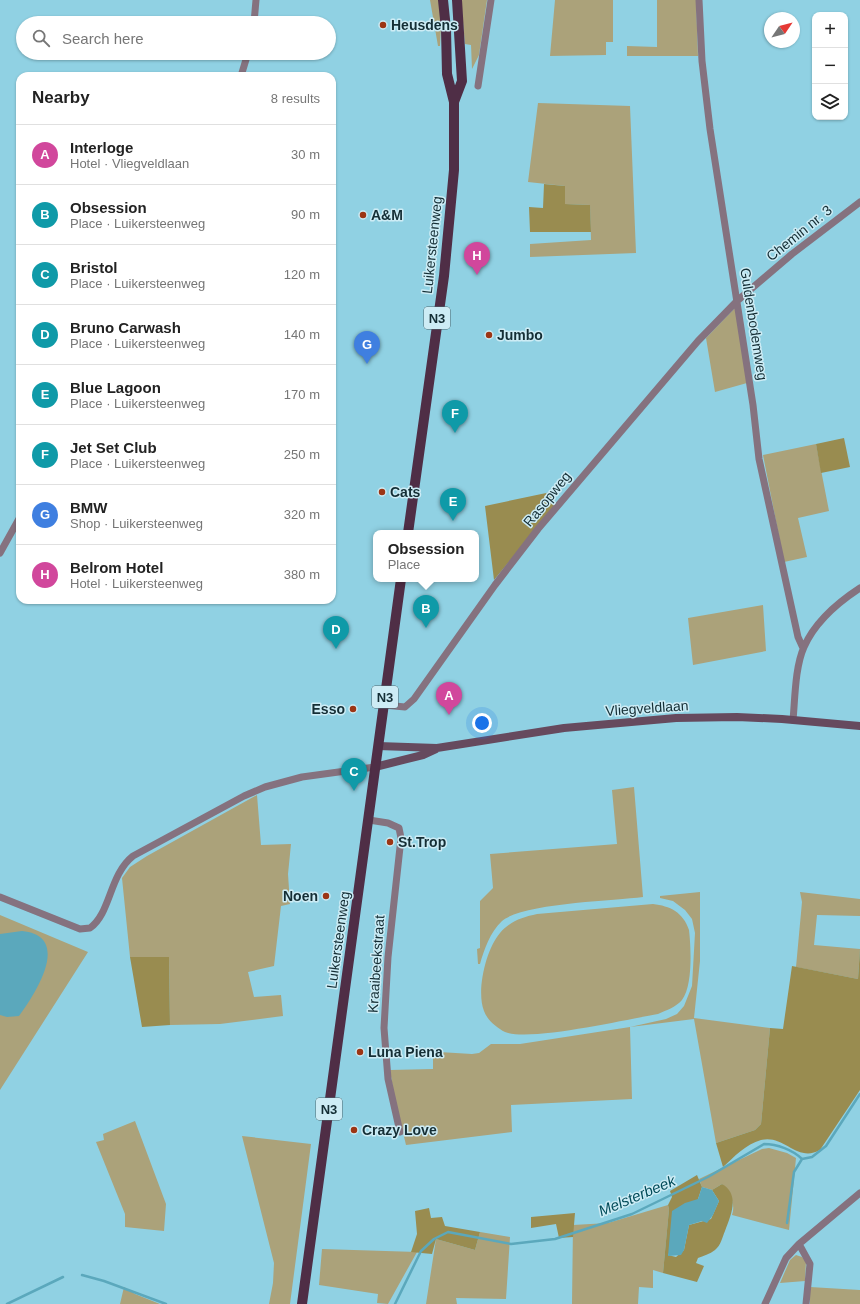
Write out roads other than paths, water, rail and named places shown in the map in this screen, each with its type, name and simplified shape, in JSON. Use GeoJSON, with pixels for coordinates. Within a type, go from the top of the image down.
{"type":"FeatureCollection","features":[{"type":"Feature","properties":{"kind":"main road","name":"Luikersteenweg"},"geometry":{"type":"LineString","coordinates":[[408,530],[448,240],[454,170],[454,102],[447,74],[446,29],[443,0]]}},
{"type":"Feature","properties":{"kind":"main road","name":"Luikersteenweg"},"geometry":{"type":"LineString","coordinates":[[454,102],[462,81],[457,0]]}},
{"type":"Feature","properties":{"kind":"main road","name":"Luikersteenweg"},"geometry":{"type":"LineString","coordinates":[[302,1304],[401,582]]}},
{"type":"Feature","properties":{"kind":"main road","name":"Vliegveldlaan"},"geometry":{"type":"LineString","coordinates":[[378,746],[437,748],[558,729],[625,721],[714,718],[793,720],[860,726]]}},
{"type":"Feature","properties":{"kind":"main road","name":"Vliegveldlaan"},"geometry":{"type":"LineString","coordinates":[[376,767],[423,756],[437,748]]}},
{"type":"Feature","properties":{"kind":"street"},"geometry":{"type":"LineString","coordinates":[[255,16],[256,0]]}},
{"type":"Feature","properties":{"kind":"street"},"geometry":{"type":"LineString","coordinates":[[478,86],[491,0]]}},
{"type":"Feature","properties":{"kind":"street","name":"Guldenbodemweg"},"geometry":{"type":"LineString","coordinates":[[699,0],[702,62],[710,129],[737,301],[762,476],[798,637],[804,648]]}},
{"type":"Feature","properties":{"kind":"street"},"geometry":{"type":"LineString","coordinates":[[241,72],[246,60]]}},
{"type":"Feature","properties":{"kind":"street","name":"Chemin nr. 3"},"geometry":{"type":"LineString","coordinates":[[737,301],[792,254],[860,202]]}},
{"type":"Feature","properties":{"kind":"street","name":"Rasopweg"},"geometry":{"type":"LineString","coordinates":[[384,705],[405,708],[414,699],[491,591],[538,529],[698,341],[737,301]]}},
{"type":"Feature","properties":{"kind":"street"},"geometry":{"type":"LineString","coordinates":[[0,553],[16,524]]}},
{"type":"Feature","properties":{"kind":"street"},"geometry":{"type":"LineString","coordinates":[[793,720],[799,665],[804,648],[816,627],[828,613],[860,588]]}},
{"type":"Feature","properties":{"kind":"street"},"geometry":{"type":"LineString","coordinates":[[0,897],[80,929],[90,928],[100,915],[118,872],[124,863],[133,856],[244,796],[265,787],[302,777],[376,767]]}},
{"type":"Feature","properties":{"kind":"street","name":"Kraaibeekstraat"},"geometry":{"type":"LineString","coordinates":[[369,820],[388,823],[398,828],[401,838],[388,957],[384,1028],[388,1079],[400,1132]]}},
{"type":"Feature","properties":{"kind":"street"},"geometry":{"type":"LineString","coordinates":[[765,1304],[786,1258],[799,1244],[860,1193]]}},
{"type":"Feature","properties":{"kind":"street"},"geometry":{"type":"LineString","coordinates":[[799,1244],[810,1264],[806,1304]]}},
{"type":"Feature","properties":{"kind":"water"},"geometry":{"type":"Polygon","coordinates":[[[22,931],[37,935],[45,943],[48,954],[46,967],[33,994],[19,1016],[7,1017],[0,1015],[0,934],[22,931]]]}},
{"type":"Feature","properties":{"kind":"water"},"geometry":{"type":"Polygon","coordinates":[[[702,1187],[712,1190],[719,1201],[713,1215],[707,1223],[702,1221],[689,1225],[684,1250],[681,1255],[668,1256],[672,1211],[685,1203],[698,1199],[702,1187]]]}},
{"type":"Feature","properties":{"kind":"waterway","name":"Melsterbeek"},"geometry":{"type":"LineString","coordinates":[[802,1159],[812,1157],[826,1146],[860,1094]]}},
{"type":"Feature","properties":{"kind":"waterway","name":"Melsterbeek"},"geometry":{"type":"LineString","coordinates":[[395,1304],[421,1251],[434,1239],[448,1232],[511,1244],[555,1239],[632,1214],[708,1177],[764,1144],[784,1148],[802,1159]]}},
{"type":"Feature","properties":{"kind":"waterway"},"geometry":{"type":"LineString","coordinates":[[787,1223],[794,1172],[802,1159]]}},
{"type":"Feature","properties":{"kind":"waterway","name":"Melsterbeek"},"geometry":{"type":"LineString","coordinates":[[82,1275],[104,1281],[166,1304]]}},
{"type":"Feature","properties":{"kind":"waterway","name":"Melsterbeek"},"geometry":{"type":"LineString","coordinates":[[7,1304],[63,1277]]}},
{"type":"Feature","properties":{"kind":"place","name":"Heusdens"},"geometry":{"type":"Point","coordinates":[383,25]}},
{"type":"Feature","properties":{"kind":"place","name":"A&M"},"geometry":{"type":"Point","coordinates":[363,215]}},
{"type":"Feature","properties":{"kind":"place","name":"Belrom Hotel"},"geometry":{"type":"Point","coordinates":[477,275]}},
{"type":"Feature","properties":{"kind":"place","name":"Jumbo"},"geometry":{"type":"Point","coordinates":[489,335]}},
{"type":"Feature","properties":{"kind":"place","name":"BMW"},"geometry":{"type":"Point","coordinates":[367,364]}},
{"type":"Feature","properties":{"kind":"place","name":"Jet Set Club"},"geometry":{"type":"Point","coordinates":[455,433]}},
{"type":"Feature","properties":{"kind":"place","name":"Cats"},"geometry":{"type":"Point","coordinates":[382,492]}},
{"type":"Feature","properties":{"kind":"place","name":"Blue Lagoon"},"geometry":{"type":"Point","coordinates":[453,521]}},
{"type":"Feature","properties":{"kind":"place","name":"Obsession"},"geometry":{"type":"Point","coordinates":[426,628]}},
{"type":"Feature","properties":{"kind":"place","name":"Bruno Carwash"},"geometry":{"type":"Point","coordinates":[336,649]}},
{"type":"Feature","properties":{"kind":"place","name":"Esso"},"geometry":{"type":"Point","coordinates":[353,709]}},
{"type":"Feature","properties":{"kind":"place","name":"Interloge"},"geometry":{"type":"Point","coordinates":[449,715]}},
{"type":"Feature","properties":{"kind":"place","name":"Bristol"},"geometry":{"type":"Point","coordinates":[354,791]}},
{"type":"Feature","properties":{"kind":"place","name":"St.Trop"},"geometry":{"type":"Point","coordinates":[390,842]}},
{"type":"Feature","properties":{"kind":"place","name":"Noen"},"geometry":{"type":"Point","coordinates":[326,896]}},
{"type":"Feature","properties":{"kind":"place","name":"Luna Piena"},"geometry":{"type":"Point","coordinates":[360,1052]}},
{"type":"Feature","properties":{"kind":"place","name":"Crazy Love"},"geometry":{"type":"Point","coordinates":[354,1130]}}]}
